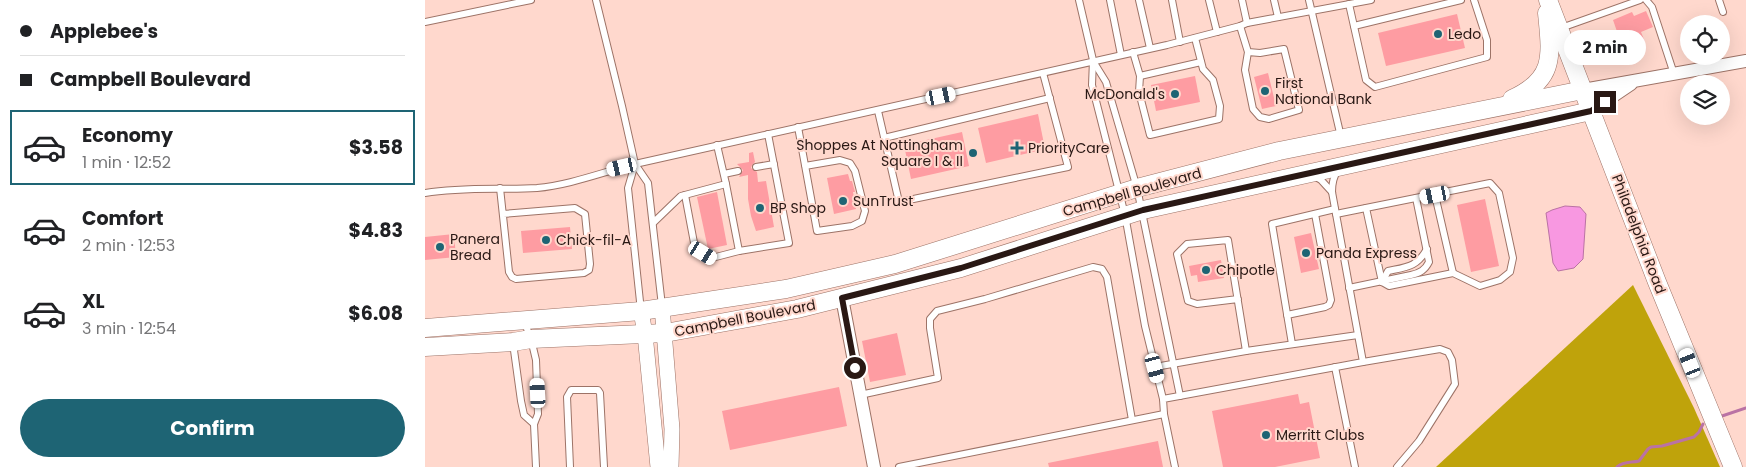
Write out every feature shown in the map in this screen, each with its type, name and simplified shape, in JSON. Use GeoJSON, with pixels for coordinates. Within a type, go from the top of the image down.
{"type":"FeatureCollection","features":[{"type":"Feature","properties":{"kind":"main road","name":"Philadelphia Road"},"geometry":{"type":"LineString","coordinates":[[1547,0],[1702,395],[1733,467]]}},
{"type":"Feature","properties":{"kind":"main road"},"geometry":{"type":"LineString","coordinates":[[1487,110],[1528,91],[1535,85],[1547,68],[1549,40],[1547,0]]}},
{"type":"Feature","properties":{"kind":"main road","name":"Campbell Boulevard"},"geometry":{"type":"LineString","coordinates":[[425,328],[641,311],[786,289],[895,264],[1137,188],[1279,151],[1583,90]]}},
{"type":"Feature","properties":{"kind":"main road","name":"Campbell Boulevard"},"geometry":{"type":"LineString","coordinates":[[425,347],[513,342],[531,339],[665,333],[797,309],[961,268],[1143,210],[1591,111]]}},
{"type":"Feature","properties":{"kind":"street","name":"Campbell Boulevard"},"geometry":{"type":"LineString","coordinates":[[1583,90],[1746,61]]}},
{"type":"Feature","properties":{"kind":"street","name":"Campbell Boulevard"},"geometry":{"type":"LineString","coordinates":[[1591,111],[1633,82]]}},
{"type":"Feature","properties":{"kind":"street"},"geometry":{"type":"LineString","coordinates":[[842,298],[874,467]]}},
{"type":"Feature","properties":{"kind":"street"},"geometry":{"type":"LineString","coordinates":[[662,308],[671,429],[671,467]]}},
{"type":"Feature","properties":{"kind":"street"},"geometry":{"type":"LineString","coordinates":[[641,311],[658,467]]}},
{"type":"Feature","properties":{"kind":"lane"},"geometry":{"type":"LineString","coordinates":[[425,22],[531,0]]}},
{"type":"Feature","properties":{"kind":"lane"},"geometry":{"type":"LineString","coordinates":[[596,0],[635,164],[648,183],[662,308]]}},
{"type":"Feature","properties":{"kind":"lane"},"geometry":{"type":"LineString","coordinates":[[1079,0],[1093,60],[1092,85],[1125,215],[1145,326],[1163,399],[1164,414],[1175,467]]}},
{"type":"Feature","properties":{"kind":"lane"},"geometry":{"type":"LineString","coordinates":[[1110,0],[1121,54]]}},
{"type":"Feature","properties":{"kind":"lane"},"geometry":{"type":"LineString","coordinates":[[1139,0],[1150,48]]}},
{"type":"Feature","properties":{"kind":"lane"},"geometry":{"type":"LineString","coordinates":[[1172,0],[1180,42]]}},
{"type":"Feature","properties":{"kind":"lane"},"geometry":{"type":"LineString","coordinates":[[1209,0],[1217,32]]}},
{"type":"Feature","properties":{"kind":"lane"},"geometry":{"type":"LineString","coordinates":[[1241,0],[1248,52],[1245,70],[1253,109],[1260,117],[1269,119],[1299,110],[1284,49],[1260,53],[1248,52]]}},
{"type":"Feature","properties":{"kind":"lane"},"geometry":{"type":"LineString","coordinates":[[1274,0],[1278,17]]}},
{"type":"Feature","properties":{"kind":"lane"},"geometry":{"type":"LineString","coordinates":[[1309,0],[1341,138]]}},
{"type":"Feature","properties":{"kind":"lane"},"geometry":{"type":"LineString","coordinates":[[425,194],[443,190],[538,188],[559,184],[635,164],[1180,42],[1278,17],[1341,3],[1349,4],[1371,0]]}},
{"type":"Feature","properties":{"kind":"lane"},"geometry":{"type":"LineString","coordinates":[[1354,26],[1461,0]]}},
{"type":"Feature","properties":{"kind":"lane"},"geometry":{"type":"LineString","coordinates":[[1349,4],[1366,80],[1375,87],[1487,58],[1487,40],[1474,0]]}},
{"type":"Feature","properties":{"kind":"lane"},"geometry":{"type":"LineString","coordinates":[[1559,29],[1639,0]]}},
{"type":"Feature","properties":{"kind":"lane"},"geometry":{"type":"LineString","coordinates":[[1646,0],[1652,7],[1675,74]]}},
{"type":"Feature","properties":{"kind":"lane"},"geometry":{"type":"LineString","coordinates":[[1719,0],[1723,12]]}},
{"type":"Feature","properties":{"kind":"lane"},"geometry":{"type":"LineString","coordinates":[[1133,52],[1140,76],[1139,92],[1150,136],[1219,119],[1221,106],[1213,80],[1203,69],[1195,38]]}},
{"type":"Feature","properties":{"kind":"lane"},"geometry":{"type":"LineString","coordinates":[[1093,60],[1106,82],[1143,210],[1180,396]]}},
{"type":"Feature","properties":{"kind":"lane"},"geometry":{"type":"LineString","coordinates":[[1140,76],[1201,62]]}},
{"type":"Feature","properties":{"kind":"lane"},"geometry":{"type":"LineString","coordinates":[[878,110],[899,202],[1068,168],[1043,73]]}},
{"type":"Feature","properties":{"kind":"lane"},"geometry":{"type":"LineString","coordinates":[[884,138],[1050,98]]}},
{"type":"Feature","properties":{"kind":"lane"},"geometry":{"type":"LineString","coordinates":[[798,127],[805,166],[817,231],[852,226],[862,220],[865,211],[855,171],[850,163],[840,160],[805,166]]}},
{"type":"Feature","properties":{"kind":"lane"},"geometry":{"type":"LineString","coordinates":[[683,195],[695,248],[712,258],[789,242],[773,164],[769,134]]}},
{"type":"Feature","properties":{"kind":"lane"},"geometry":{"type":"LineString","coordinates":[[717,145],[739,251]]}},
{"type":"Feature","properties":{"kind":"lane"},"geometry":{"type":"LineString","coordinates":[[635,164],[628,188],[641,311]]}},
{"type":"Feature","properties":{"kind":"lane"},"geometry":{"type":"LineString","coordinates":[[756,167],[773,164]]}},
{"type":"Feature","properties":{"kind":"lane"},"geometry":{"type":"LineString","coordinates":[[1343,165],[1334,175],[1332,192],[1363,362]]}},
{"type":"Feature","properties":{"kind":"lane"},"geometry":{"type":"LineString","coordinates":[[724,174],[738,171]]}},
{"type":"Feature","properties":{"kind":"lane"},"geometry":{"type":"LineString","coordinates":[[1306,173],[1321,180],[1332,192]]}},
{"type":"Feature","properties":{"kind":"lane"},"geometry":{"type":"LineString","coordinates":[[1292,344],[1272,224],[1315,214],[1366,208],[1490,183],[1499,193],[1513,258],[1510,272],[1500,280],[1480,286],[1453,273],[1389,286],[1382,282],[1366,208]]}},
{"type":"Feature","properties":{"kind":"lane"},"geometry":{"type":"LineString","coordinates":[[653,222],[683,195],[726,184]]}},
{"type":"Feature","properties":{"kind":"lane"},"geometry":{"type":"LineString","coordinates":[[500,188],[509,272],[512,278],[584,273],[589,270],[585,214],[582,212],[575,208],[503,214]]}},
{"type":"Feature","properties":{"kind":"lane"},"geometry":{"type":"LineString","coordinates":[[1435,195],[1453,273]]}},
{"type":"Feature","properties":{"kind":"lane"},"geometry":{"type":"LineString","coordinates":[[1349,288],[1420,273],[1427,268],[1429,262],[1417,198]]}},
{"type":"Feature","properties":{"kind":"lane"},"geometry":{"type":"LineString","coordinates":[[1287,315],[1325,307],[1329,305],[1331,300],[1315,214]]}},
{"type":"Feature","properties":{"kind":"lane"},"geometry":{"type":"LineString","coordinates":[[1238,299],[1197,304],[1189,301],[1177,254],[1187,244],[1228,240],[1238,299],[1246,352]]}},
{"type":"Feature","properties":{"kind":"lane"},"geometry":{"type":"LineString","coordinates":[[1382,282],[1389,271],[1412,266],[1418,262],[1427,249]]}},
{"type":"Feature","properties":{"kind":"lane"},"geometry":{"type":"LineString","coordinates":[[860,395],[938,378],[930,328],[930,319],[937,311],[1093,267],[1102,269],[1107,277],[1132,420]]}},
{"type":"Feature","properties":{"kind":"lane"},"geometry":{"type":"LineString","coordinates":[[524,321],[536,360],[538,393],[538,414],[534,424],[536,467]]}},
{"type":"Feature","properties":{"kind":"lane"},"geometry":{"type":"LineString","coordinates":[[1155,368],[1292,344],[1357,335]]}},
{"type":"Feature","properties":{"kind":"lane"},"geometry":{"type":"LineString","coordinates":[[513,342],[524,415],[534,424]]}},
{"type":"Feature","properties":{"kind":"lane"},"geometry":{"type":"LineString","coordinates":[[1163,399],[1440,349],[1448,352],[1453,360],[1455,384],[1419,441],[1397,467]]}},
{"type":"Feature","properties":{"kind":"lane"},"geometry":{"type":"LineString","coordinates":[[1335,367],[1355,467]]}},
{"type":"Feature","properties":{"kind":"lane"},"geometry":{"type":"LineString","coordinates":[[570,467],[567,397],[571,390],[598,390],[600,393],[604,467]]}},
{"type":"Feature","properties":{"kind":"lane"},"geometry":{"type":"LineString","coordinates":[[899,467],[1164,414]]}},
{"type":"Feature","properties":{"kind":"shaded area"},"geometry":{"type":"Polygon","coordinates":[[[1565,206],[1580,207],[1586,214],[1583,259],[1574,268],[1558,271],[1553,263],[1546,213],[1565,206]]]}},
{"type":"Feature","properties":{"kind":"shaded area"},"geometry":{"type":"Polygon","coordinates":[[[1633,285],[1694,408],[1720,467],[1436,467],[1633,285]]]}},
{"type":"Feature","properties":{"kind":"building"},"geometry":{"type":"Polygon","coordinates":[[[1646,11],[1653,27],[1641,32],[1645,42],[1625,49],[1613,20],[1632,12],[1634,16],[1646,11]]]}},
{"type":"Feature","properties":{"kind":"building"},"geometry":{"type":"Polygon","coordinates":[[[1457,14],[1465,48],[1386,66],[1378,33],[1457,14]]]}},
{"type":"Feature","properties":{"kind":"building","name":"First National Bank"},"geometry":{"type":"Polygon","coordinates":[[[1268,73],[1276,106],[1262,109],[1254,77],[1268,73]]]}},
{"type":"Feature","properties":{"kind":"building","name":"McDonald's"},"geometry":{"type":"Polygon","coordinates":[[[1195,76],[1200,102],[1156,111],[1151,85],[1195,76]]]}},
{"type":"Feature","properties":{"kind":"building"},"geometry":{"type":"Polygon","coordinates":[[[1038,114],[1045,149],[986,163],[978,128],[1038,114]]]}},
{"type":"Feature","properties":{"kind":"building"},"geometry":{"type":"Polygon","coordinates":[[[962,132],[969,166],[911,179],[904,145],[962,132]]]}},
{"type":"Feature","properties":{"kind":"building","name":"BP Shop"},"geometry":{"type":"Polygon","coordinates":[[[753,152],[755,162],[751,168],[757,172],[758,182],[766,181],[774,227],[756,231],[748,199],[748,175],[739,177],[743,170],[737,164],[749,162],[749,153],[753,152]]]}},
{"type":"Feature","properties":{"kind":"building","name":"SunTrust"},"geometry":{"type":"Polygon","coordinates":[[[848,174],[855,192],[853,192],[856,209],[834,214],[827,178],[848,174]]]}},
{"type":"Feature","properties":{"kind":"building"},"geometry":{"type":"Polygon","coordinates":[[[717,192],[727,245],[708,249],[697,197],[717,192]]]}},
{"type":"Feature","properties":{"kind":"building"},"geometry":{"type":"Polygon","coordinates":[[[1485,199],[1499,266],[1471,272],[1457,205],[1485,199]]]}},
{"type":"Feature","properties":{"kind":"building","name":"Chick-fil-A"},"geometry":{"type":"Polygon","coordinates":[[[570,227],[572,249],[523,253],[521,231],[570,227]]]}},
{"type":"Feature","properties":{"kind":"building","name":"Panda Express"},"geometry":{"type":"Polygon","coordinates":[[[1311,233],[1319,269],[1301,273],[1294,237],[1311,233]]]}},
{"type":"Feature","properties":{"kind":"building","name":"Panera Bread"},"geometry":{"type":"Polygon","coordinates":[[[454,234],[456,257],[425,260],[425,237],[454,234]]]}},
{"type":"Feature","properties":{"kind":"building","name":"Chipotle"},"geometry":{"type":"Polygon","coordinates":[[[1221,260],[1224,278],[1198,282],[1197,275],[1191,276],[1189,266],[1221,260]]]}},
{"type":"Feature","properties":{"kind":"building"},"geometry":{"type":"Polygon","coordinates":[[[897,333],[906,375],[870,382],[862,341],[897,333]]]}},
{"type":"Feature","properties":{"kind":"building"},"geometry":{"type":"Polygon","coordinates":[[[839,387],[847,426],[730,450],[722,411],[839,387]]]}},
{"type":"Feature","properties":{"kind":"building","name":"Merritt Clubs"},"geometry":{"type":"Polygon","coordinates":[[[1298,394],[1300,404],[1309,402],[1320,458],[1275,467],[1223,467],[1212,411],[1298,394]]]}},
{"type":"Feature","properties":{"kind":"building"},"geometry":{"type":"Polygon","coordinates":[[[1158,441],[1163,467],[1049,467],[1048,463],[1158,441]]]}},
{"type":"Feature","properties":{"kind":"waterway"},"geometry":{"type":"LineString","coordinates":[[1722,416],[1746,408]]}},
{"type":"Feature","properties":{"kind":"waterway"},"geometry":{"type":"LineString","coordinates":[[1617,467],[1625,463],[1639,461],[1651,447],[1662,446],[1694,437],[1703,424]]}},
{"type":"Feature","properties":{"kind":"place","name":"Ledo"},"geometry":{"type":"Point","coordinates":[1438,34]}},
{"type":"Feature","properties":{"kind":"place","name":"First National Bank"},"geometry":{"type":"Point","coordinates":[1265,91]}},
{"type":"Feature","properties":{"kind":"place","name":"McDonald's"},"geometry":{"type":"Point","coordinates":[1175,94]}},
{"type":"Feature","properties":{"kind":"place","name":"PriorityCare"},"geometry":{"type":"Point","coordinates":[1017,148]}},
{"type":"Feature","properties":{"kind":"place","name":"Shoppes At Nottingham Square I & II"},"geometry":{"type":"Point","coordinates":[973,153]}},
{"type":"Feature","properties":{"kind":"place","name":"SunTrust"},"geometry":{"type":"Point","coordinates":[843,201]}},
{"type":"Feature","properties":{"kind":"place","name":"BP Shop"},"geometry":{"type":"Point","coordinates":[760,208]}},
{"type":"Feature","properties":{"kind":"place","name":"Chick-fil-A"},"geometry":{"type":"Point","coordinates":[546,240]}},
{"type":"Feature","properties":{"kind":"place","name":"Panera Bread"},"geometry":{"type":"Point","coordinates":[440,247]}},
{"type":"Feature","properties":{"kind":"place","name":"Panda Express"},"geometry":{"type":"Point","coordinates":[1306,253]}},
{"type":"Feature","properties":{"kind":"place","name":"Chipotle"},"geometry":{"type":"Point","coordinates":[1206,270]}},
{"type":"Feature","properties":{"kind":"place","name":"Merritt Clubs"},"geometry":{"type":"Point","coordinates":[1266,435]}},
{"type":"Feature","properties":{"kind":"route"},"geometry":{"type":"LineString","coordinates":[[855,368],[842,298],[961,268],[1143,210],[1591,111],[1605,102]]}}]}
